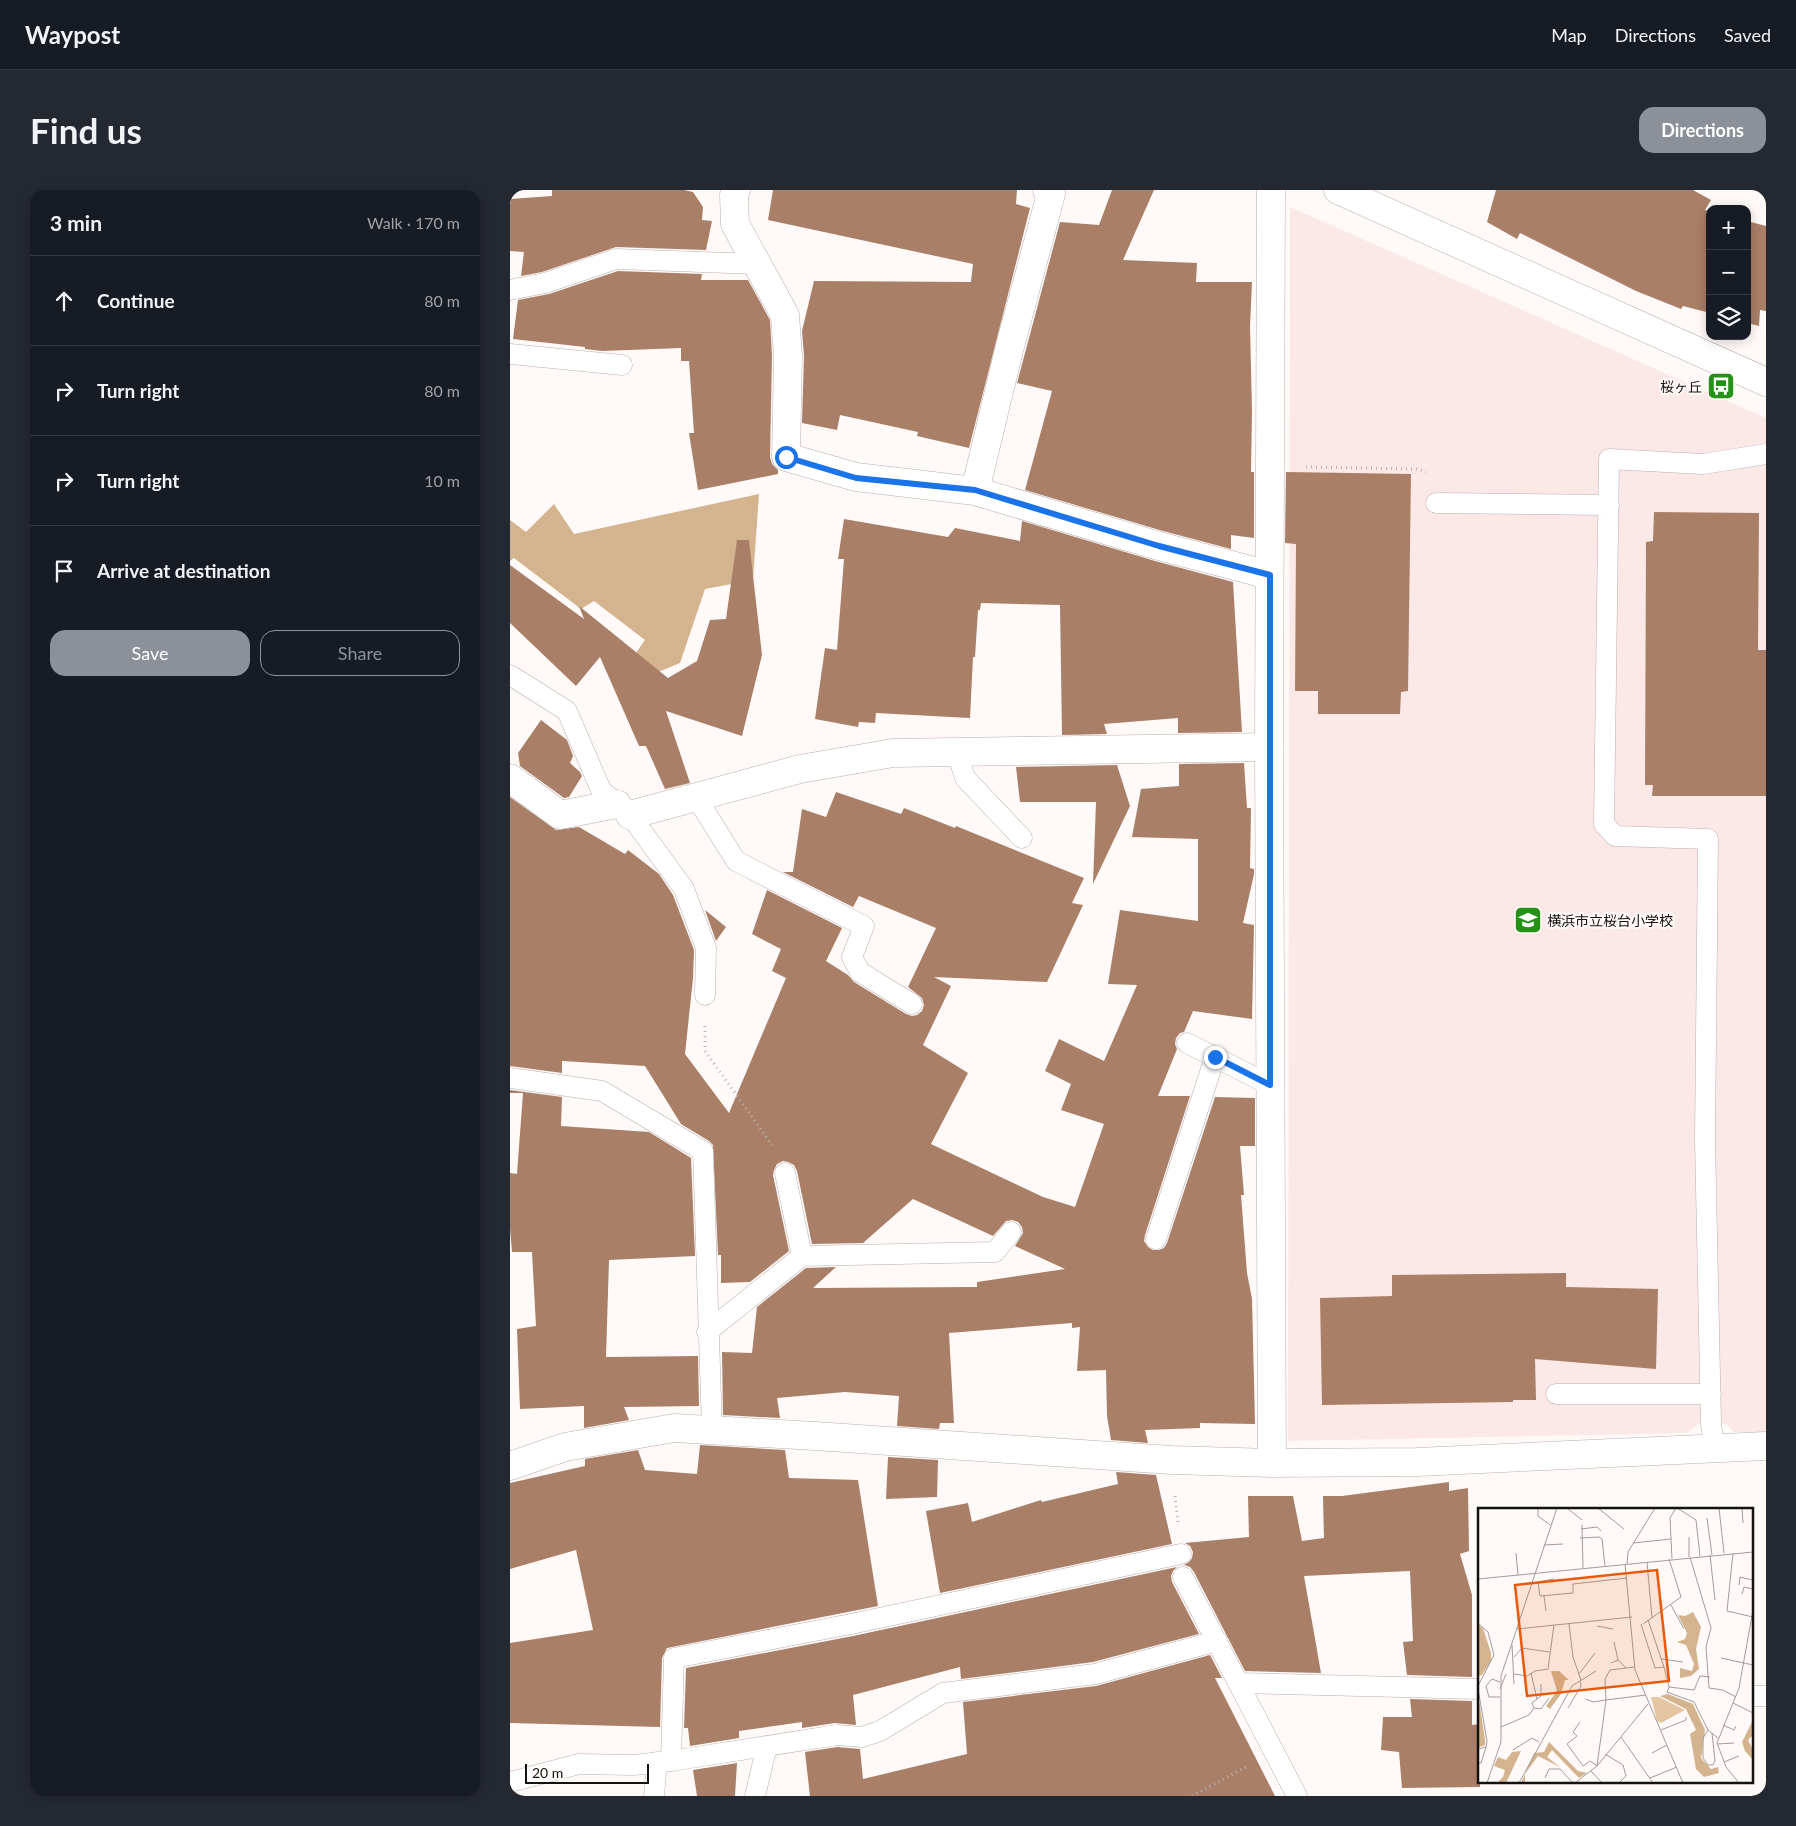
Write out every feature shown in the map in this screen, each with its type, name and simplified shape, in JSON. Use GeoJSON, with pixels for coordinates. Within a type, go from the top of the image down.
{"type":"FeatureCollection","features":[{"type":"Feature","properties":{"kind":"street"},"geometry":{"type":"LineString","coordinates":[[736,190],[734,195],[736,224],[759,264],[784,315],[788,356],[786,457],[856,478],[975,490],[1159,546],[1270,575]]}},
{"type":"Feature","properties":{"kind":"street"},"geometry":{"type":"LineString","coordinates":[[975,490],[1009,350],[1051,194],[1047,190]]}},
{"type":"Feature","properties":{"kind":"street"},"geometry":{"type":"LineString","coordinates":[[1271,190],[1269,747],[1272,1463]]}},
{"type":"Feature","properties":{"kind":"street"},"geometry":{"type":"LineString","coordinates":[[1338,190],[1766,382]]}},
{"type":"Feature","properties":{"kind":"street"},"geometry":{"type":"LineString","coordinates":[[510,778],[560,815],[624,810],[696,797],[800,769],[893,753],[1269,747]]}},
{"type":"Feature","properties":{"kind":"street"},"geometry":{"type":"LineString","coordinates":[[510,1466],[566,1447],[674,1428],[1171,1460],[1272,1463],[1417,1462],[1766,1446]]}},
{"type":"Feature","properties":{"kind":"lane"},"geometry":{"type":"LineString","coordinates":[[510,290],[545,283],[616,259],[759,264]]}},
{"type":"Feature","properties":{"kind":"lane"},"geometry":{"type":"LineString","coordinates":[[510,354],[622,365]]}},
{"type":"Feature","properties":{"kind":"lane"},"geometry":{"type":"LineString","coordinates":[[1714,1448],[1711,1422],[1705,1139],[1708,839],[1615,836],[1604,824],[1609,459],[1703,464],[1766,454]]}},
{"type":"Feature","properties":{"kind":"lane"},"geometry":{"type":"LineString","coordinates":[[1436,503],[1609,505]]}},
{"type":"Feature","properties":{"kind":"lane"},"geometry":{"type":"LineString","coordinates":[[510,675],[567,711],[601,790],[624,810],[684,889],[706,948],[706,995]]}},
{"type":"Feature","properties":{"kind":"lane"},"geometry":{"type":"LineString","coordinates":[[957,752],[965,778],[1022,838]]}},
{"type":"Feature","properties":{"kind":"lane"},"geometry":{"type":"LineString","coordinates":[[696,797],[736,861],[864,926],[852,957],[860,972],[912,1004]]}},
{"type":"Feature","properties":{"kind":"lane"},"geometry":{"type":"LineString","coordinates":[[1187,1043],[1270,1085]]}},
{"type":"Feature","properties":{"kind":"lane"},"geometry":{"type":"LineString","coordinates":[[1156,1239],[1215,1057]]}},
{"type":"Feature","properties":{"kind":"lane"},"geometry":{"type":"LineString","coordinates":[[510,1078],[602,1091],[703,1151],[707,1332],[712,1430]]}},
{"type":"Feature","properties":{"kind":"lane"},"geometry":{"type":"LineString","coordinates":[[785,1173],[802,1256]]}},
{"type":"Feature","properties":{"kind":"lane"},"geometry":{"type":"LineString","coordinates":[[707,1332],[802,1256],[995,1252],[1011,1232]]}},
{"type":"Feature","properties":{"kind":"lane"},"geometry":{"type":"LineString","coordinates":[[1556,1394],[1711,1394]]}},
{"type":"Feature","properties":{"kind":"lane"},"geometry":{"type":"LineString","coordinates":[[654,1796],[664,1761],[674,1658],[851,1624],[1181,1554]]}},
{"type":"Feature","properties":{"kind":"lane"},"geometry":{"type":"LineString","coordinates":[[1183,1577],[1298,1796]]}},
{"type":"Feature","properties":{"kind":"lane"},"geometry":{"type":"LineString","coordinates":[[510,1782],[579,1764],[634,1765],[837,1735],[862,1737],[880,1731],[943,1693],[1094,1674],[1217,1641]]}},
{"type":"Feature","properties":{"kind":"lane"},"geometry":{"type":"LineString","coordinates":[[1238,1683],[1478,1689]]}},
{"type":"Feature","properties":{"kind":"lane"},"geometry":{"type":"LineString","coordinates":[[755,1796],[767,1746]]}},
{"type":"Feature","properties":{"kind":"path"},"geometry":{"type":"LineString","coordinates":[[1306,467],[1416,469],[1426,472]]}},
{"type":"Feature","properties":{"kind":"path"},"geometry":{"type":"LineString","coordinates":[[706,995],[705,1051],[776,1150],[785,1173]]}},
{"type":"Feature","properties":{"kind":"path"},"geometry":{"type":"LineString","coordinates":[[1171,1460],[1181,1554]]}},
{"type":"Feature","properties":{"kind":"path"},"geometry":{"type":"LineString","coordinates":[[1192,1796],[1274,1753]]}},
{"type":"Feature","properties":{"kind":"shaded area","name":"横浜市立桜台小学校"},"geometry":{"type":"Polygon","coordinates":[[[1290,207],[1766,418],[1766,1432],[1734,1432],[1726,1424],[1699,1423],[1687,1433],[1288,1441],[1290,207]]]}},
{"type":"Feature","properties":{"kind":"shaded area"},"geometry":{"type":"Polygon","coordinates":[[[759,494],[753,580],[705,589],[680,663],[636,681],[627,666],[645,640],[594,601],[581,609],[514,558],[510,561],[510,520],[526,532],[554,504],[574,534],[759,494]]]}},
{"type":"Feature","properties":{"kind":"building"},"geometry":{"type":"Polygon","coordinates":[[[552,190],[684,190],[693,192],[703,207],[702,220],[712,221],[706,250],[616,247],[542,272],[521,276],[524,252],[510,251],[510,199],[552,196],[552,190]]]}},
{"type":"Feature","properties":{"kind":"building"},"geometry":{"type":"Polygon","coordinates":[[[773,190],[1017,190],[1016,204],[1030,208],[969,448],[917,436],[918,432],[840,415],[837,430],[802,423],[804,356],[802,331],[814,281],[971,282],[973,264],[768,220],[773,190]]]}},
{"type":"Feature","properties":{"kind":"building"},"geometry":{"type":"Polygon","coordinates":[[[1112,190],[1154,190],[1123,260],[1197,263],[1196,282],[1252,282],[1250,326],[1251,472],[1254,472],[1254,538],[1231,535],[1231,549],[1025,490],[1052,391],[1017,383],[1060,222],[1099,225],[1112,190]]]}},
{"type":"Feature","properties":{"kind":"building"},"geometry":{"type":"Polygon","coordinates":[[[1496,190],[1693,190],[1711,200],[1706,205],[1705,210],[1706,312],[1683,306],[1681,309],[1636,291],[1520,233],[1517,239],[1487,222],[1496,190]]]}},
{"type":"Feature","properties":{"kind":"building"},"geometry":{"type":"Polygon","coordinates":[[[1751,222],[1766,226],[1766,311],[1760,310],[1759,326],[1751,324],[1751,222]]]}},
{"type":"Feature","properties":{"kind":"building"},"geometry":{"type":"Polygon","coordinates":[[[618,271],[702,274],[701,280],[748,280],[770,320],[772,356],[770,457],[772,464],[778,470],[778,474],[698,490],[689,433],[694,433],[689,361],[681,361],[681,348],[602,351],[585,349],[585,347],[513,339],[518,300],[549,294],[618,271]]]}},
{"type":"Feature","properties":{"kind":"building"},"geometry":{"type":"Polygon","coordinates":[[[1286,472],[1411,474],[1408,691],[1401,692],[1400,714],[1318,714],[1318,691],[1295,691],[1296,544],[1285,543],[1286,472]]]}},
{"type":"Feature","properties":{"kind":"building"},"geometry":{"type":"Polygon","coordinates":[[[1654,512],[1759,513],[1758,650],[1766,650],[1766,796],[1652,796],[1653,785],[1645,785],[1646,542],[1653,541],[1654,512]]]}},
{"type":"Feature","properties":{"kind":"building"},"geometry":{"type":"Polygon","coordinates":[[[844,519],[948,537],[955,528],[1020,541],[1022,521],[1233,582],[1242,732],[1178,733],[1178,718],[1104,724],[1107,734],[1062,735],[1060,605],[981,603],[980,610],[978,610],[975,657],[973,657],[970,718],[876,713],[875,723],[859,722],[858,727],[815,719],[825,648],[837,650],[844,559],[838,559],[844,519]]]}},
{"type":"Feature","properties":{"kind":"building"},"geometry":{"type":"Polygon","coordinates":[[[737,540],[749,540],[762,655],[742,736],[666,711],[690,783],[665,789],[646,746],[639,746],[600,657],[576,686],[510,623],[510,565],[584,619],[579,606],[668,678],[697,661],[710,620],[726,619],[737,540]]]}},
{"type":"Feature","properties":{"kind":"building"},"geometry":{"type":"Polygon","coordinates":[[[541,720],[567,740],[573,756],[570,763],[582,776],[569,797],[564,798],[520,766],[518,753],[541,720]]]}},
{"type":"Feature","properties":{"kind":"building"},"geometry":{"type":"Polygon","coordinates":[[[1244,763],[1247,808],[1251,808],[1250,868],[1254,869],[1243,923],[1254,925],[1252,1019],[1193,1011],[1184,1032],[1180,1033],[1176,1038],[1175,1044],[1177,1049],[1158,1096],[1190,1096],[1144,1241],[1153,1250],[1164,1248],[1167,1243],[1215,1097],[1255,1098],[1255,1146],[1240,1146],[1244,1195],[1241,1195],[1247,1273],[1252,1299],[1255,1424],[1200,1423],[1200,1428],[1145,1430],[1148,1443],[1111,1440],[1107,1416],[1106,1370],[1077,1371],[1080,1327],[1072,1328],[1072,1323],[949,1333],[954,1423],[940,1423],[939,1429],[897,1426],[899,1396],[845,1392],[777,1398],[780,1418],[723,1415],[722,1352],[752,1353],[757,1307],[806,1268],[836,1267],[813,1288],[977,1287],[977,1282],[1065,1269],[1015,1246],[1023,1233],[1022,1227],[1018,1222],[1006,1221],[993,1236],[913,1199],[863,1243],[812,1244],[797,1171],[794,1165],[783,1161],[777,1164],[773,1175],[789,1251],[750,1282],[721,1283],[721,1255],[718,1255],[713,1145],[681,1124],[645,1066],[562,1061],[562,1073],[510,1066],[510,797],[556,830],[579,827],[625,854],[628,850],[659,874],[673,895],[694,950],[685,1054],[729,1113],[786,978],[772,971],[781,949],[752,934],[767,890],[842,928],[826,961],[848,975],[854,982],[912,1016],[922,1011],[924,1005],[922,998],[908,987],[936,928],[859,896],[853,907],[783,872],[793,872],[802,809],[826,817],[836,792],[901,814],[904,808],[955,828],[956,826],[1084,878],[1072,903],[1083,905],[1047,982],[934,977],[951,986],[923,1045],[968,1073],[931,1144],[1043,1197],[1075,1207],[1104,1124],[1061,1110],[1071,1084],[1045,1071],[1059,1039],[1104,1061],[1137,985],[1108,984],[1120,910],[1198,921],[1198,839],[1132,837],[1141,789],[1179,786],[1179,764],[1244,763]]]}},
{"type":"Feature","properties":{"kind":"building"},"geometry":{"type":"Polygon","coordinates":[[[1117,765],[1130,806],[1093,884],[1096,802],[1020,802],[1016,767],[1117,765]]]}},
{"type":"Feature","properties":{"kind":"building"},"geometry":{"type":"Polygon","coordinates":[[[705,910],[726,927],[716,941],[705,910]]]}},
{"type":"Feature","properties":{"kind":"building"},"geometry":{"type":"Polygon","coordinates":[[[510,1090],[562,1097],[561,1126],[649,1132],[691,1158],[695,1256],[609,1260],[606,1357],[698,1356],[699,1406],[624,1407],[629,1420],[584,1428],[584,1406],[520,1409],[517,1329],[536,1326],[532,1252],[512,1252],[510,1173],[517,1174],[523,1093],[510,1093],[510,1090]]]}},
{"type":"Feature","properties":{"kind":"building"},"geometry":{"type":"Polygon","coordinates":[[[1566,1273],[1566,1287],[1658,1289],[1656,1369],[1535,1359],[1536,1400],[1322,1405],[1320,1298],[1392,1296],[1392,1275],[1566,1273]]]}},
{"type":"Feature","properties":{"kind":"building"},"geometry":{"type":"Polygon","coordinates":[[[700,1445],[785,1450],[789,1478],[858,1480],[878,1606],[667,1648],[662,1658],[660,1727],[510,1723],[510,1643],[593,1630],[576,1550],[510,1569],[510,1483],[585,1466],[585,1459],[638,1450],[645,1470],[697,1474],[700,1445]]]}},
{"type":"Feature","properties":{"kind":"building"},"geometry":{"type":"Polygon","coordinates":[[[888,1457],[938,1460],[937,1497],[886,1499],[888,1457]]]}},
{"type":"Feature","properties":{"kind":"building"},"geometry":{"type":"Polygon","coordinates":[[[1116,1472],[1156,1475],[1172,1544],[940,1593],[926,1511],[968,1503],[972,1522],[1041,1500],[1042,1502],[1118,1484],[1116,1472]]]}},
{"type":"Feature","properties":{"kind":"building"},"geometry":{"type":"Polygon","coordinates":[[[1449,1482],[1449,1491],[1468,1488],[1469,1551],[1460,1554],[1472,1595],[1472,1677],[1407,1675],[1403,1642],[1413,1641],[1410,1571],[1304,1576],[1321,1673],[1245,1671],[1194,1572],[1190,1567],[1184,1565],[1192,1558],[1193,1552],[1190,1546],[1185,1543],[1249,1537],[1248,1496],[1293,1496],[1302,1541],[1324,1538],[1323,1496],[1342,1496],[1449,1482]]]}},
{"type":"Feature","properties":{"kind":"building"},"geometry":{"type":"Polygon","coordinates":[[[1177,1567],[1171,1576],[1172,1582],[1199,1634],[1093,1662],[961,1679],[960,1667],[853,1695],[856,1725],[835,1723],[802,1728],[802,1722],[739,1731],[739,1738],[690,1746],[688,1728],[684,1728],[686,1668],[853,1636],[1177,1567]]]}},
{"type":"Feature","properties":{"kind":"building"},"geometry":{"type":"Polygon","coordinates":[[[1210,1655],[1222,1678],[1215,1678],[1275,1796],[810,1796],[805,1752],[837,1747],[860,1749],[863,1779],[967,1754],[963,1702],[1096,1686],[1210,1655]]]}},
{"type":"Feature","properties":{"kind":"building"},"geometry":{"type":"Polygon","coordinates":[[[1410,1699],[1472,1701],[1472,1725],[1478,1724],[1478,1784],[1480,1784],[1480,1787],[1402,1788],[1399,1752],[1381,1750],[1383,1717],[1412,1717],[1410,1699]]]}},
{"type":"Feature","properties":{"kind":"building"},"geometry":{"type":"Polygon","coordinates":[[[737,1763],[735,1796],[697,1796],[693,1770],[737,1763]]]}},
{"type":"Feature","properties":{"kind":"place","name":"桜ヶ丘"},"geometry":{"type":"Point","coordinates":[1721,386]}},
{"type":"Feature","properties":{"kind":"place","name":"横浜市立桜台小学校"},"geometry":{"type":"Point","coordinates":[1528,920]}},
{"type":"Feature","properties":{"kind":"route"},"geometry":{"type":"LineString","coordinates":[[786,457],[856,478],[975,490],[1159,546],[1270,575],[1270,1085],[1215,1057]]}}]}
